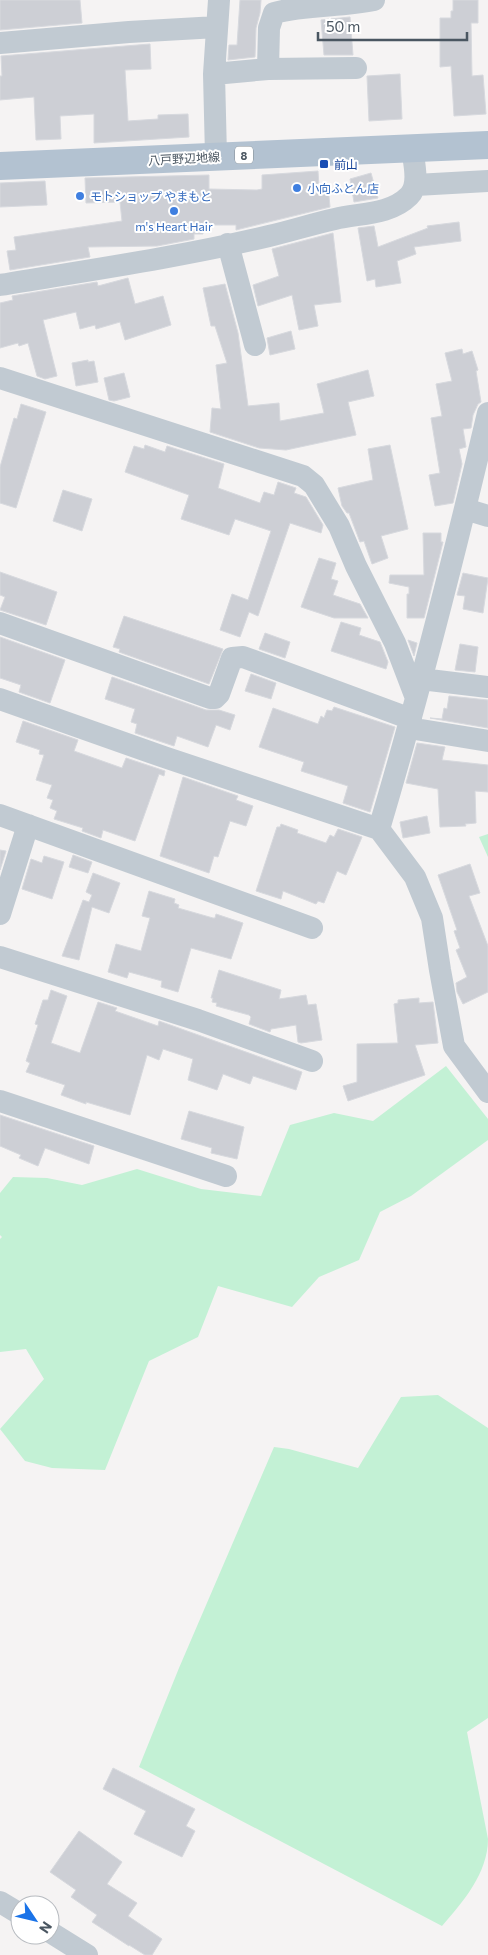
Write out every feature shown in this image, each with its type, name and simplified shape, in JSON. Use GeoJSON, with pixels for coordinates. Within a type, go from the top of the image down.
{"type":"FeatureCollection","features":[{"type":"Feature","properties":{"kind":"main road","name":"八戸野辺地線"},"geometry":{"type":"LineString","coordinates":[[0,166],[488,145]]}},
{"type":"Feature","properties":{"kind":"street"},"geometry":{"type":"LineString","coordinates":[[216,156],[214,74],[219,0]]}},
{"type":"Feature","properties":{"kind":"street"},"geometry":{"type":"LineString","coordinates":[[268,69],[269,28],[274,12],[294,7],[355,4],[374,0]]}},
{"type":"Feature","properties":{"kind":"street"},"geometry":{"type":"LineString","coordinates":[[0,43],[128,32],[217,27]]}},
{"type":"Feature","properties":{"kind":"street"},"geometry":{"type":"LineString","coordinates":[[214,74],[268,69],[356,68]]}},
{"type":"Feature","properties":{"kind":"street"},"geometry":{"type":"LineString","coordinates":[[0,285],[173,256],[269,236],[336,218],[382,211],[400,204],[411,194],[416,185],[412,149]]}},
{"type":"Feature","properties":{"kind":"street"},"geometry":{"type":"LineString","coordinates":[[416,185],[488,181]]}},
{"type":"Feature","properties":{"kind":"street"},"geometry":{"type":"LineString","coordinates":[[228,244],[255,345]]}},
{"type":"Feature","properties":{"kind":"street"},"geometry":{"type":"LineString","coordinates":[[0,378],[303,476],[314,485],[339,526],[356,566],[395,643],[414,706]]}},
{"type":"Feature","properties":{"kind":"street"},"geometry":{"type":"LineString","coordinates":[[379,829],[414,706],[488,413]]}},
{"type":"Feature","properties":{"kind":"street"},"geometry":{"type":"LineString","coordinates":[[465,509],[488,516]]}},
{"type":"Feature","properties":{"kind":"street"},"geometry":{"type":"LineString","coordinates":[[0,623],[210,698],[215,698],[218,694],[232,658],[243,657],[414,706],[488,741]]}},
{"type":"Feature","properties":{"kind":"street"},"geometry":{"type":"LineString","coordinates":[[414,706],[488,687]]}},
{"type":"Feature","properties":{"kind":"street"},"geometry":{"type":"LineString","coordinates":[[0,699],[164,757],[379,829],[415,877],[432,918],[454,1046],[488,1092]]}},
{"type":"Feature","properties":{"kind":"street"},"geometry":{"type":"LineString","coordinates":[[0,815],[312,928]]}},
{"type":"Feature","properties":{"kind":"street"},"geometry":{"type":"LineString","coordinates":[[2,901],[28,825]]}},
{"type":"Feature","properties":{"kind":"street"},"geometry":{"type":"LineString","coordinates":[[0,957],[198,1020],[312,1062]]}},
{"type":"Feature","properties":{"kind":"street"},"geometry":{"type":"LineString","coordinates":[[0,1101],[226,1176]]}},
{"type":"Feature","properties":{"kind":"street"},"geometry":{"type":"LineString","coordinates":[[60,1938],[87,1955]]}},
{"type":"Feature","properties":{"kind":"green space"},"geometry":{"type":"Polygon","coordinates":[[[488,834],[488,857],[479,837],[488,834]]]}},
{"type":"Feature","properties":{"kind":"green space"},"geometry":{"type":"Polygon","coordinates":[[[446,1066],[488,1119],[488,1140],[411,1196],[380,1212],[359,1260],[319,1277],[292,1307],[218,1286],[198,1337],[149,1361],[105,1470],[52,1468],[25,1461],[0,1429],[44,1379],[26,1349],[0,1352],[0,1239],[2,1237],[0,1235],[0,1193],[13,1177],[47,1178],[82,1185],[137,1169],[201,1189],[261,1196],[290,1125],[334,1113],[373,1121],[446,1066]]]}},
{"type":"Feature","properties":{"kind":"green space"},"geometry":{"type":"Polygon","coordinates":[[[438,1395],[488,1428],[488,1718],[467,1732],[488,1839],[487,1852],[484,1864],[473,1886],[442,1926],[139,1767],[179,1668],[274,1447],[289,1449],[358,1468],[401,1397],[438,1395]]]}},
{"type":"Feature","properties":{"kind":"building"},"geometry":{"type":"Polygon","coordinates":[[[0,0],[80,0],[82,23],[0,30],[0,0]]]}},
{"type":"Feature","properties":{"kind":"building"},"geometry":{"type":"Polygon","coordinates":[[[240,0],[261,0],[256,28],[255,57],[228,60],[229,45],[237,45],[240,0]]]}},
{"type":"Feature","properties":{"kind":"building"},"geometry":{"type":"Polygon","coordinates":[[[453,0],[478,0],[478,23],[471,23],[472,76],[483,75],[486,114],[454,116],[451,66],[440,67],[440,18],[451,18],[453,0]]]}},
{"type":"Feature","properties":{"kind":"building"},"geometry":{"type":"Polygon","coordinates":[[[350,17],[353,55],[324,55],[321,20],[350,17]]]}},
{"type":"Feature","properties":{"kind":"building"},"geometry":{"type":"Polygon","coordinates":[[[150,44],[151,69],[125,70],[128,121],[158,119],[158,115],[188,114],[189,137],[94,143],[94,114],[60,116],[61,139],[36,140],[34,97],[0,100],[1,56],[150,44]]]}},
{"type":"Feature","properties":{"kind":"building"},"geometry":{"type":"Polygon","coordinates":[[[400,74],[402,119],[369,121],[367,76],[400,74]]]}},
{"type":"Feature","properties":{"kind":"building"},"geometry":{"type":"Polygon","coordinates":[[[318,171],[319,187],[328,185],[330,207],[236,230],[236,225],[203,225],[203,234],[194,234],[194,239],[157,246],[88,247],[90,257],[10,270],[7,251],[16,250],[14,237],[122,221],[120,202],[86,203],[85,178],[209,175],[209,189],[257,190],[262,189],[262,175],[318,171]]]}},
{"type":"Feature","properties":{"kind":"building"},"geometry":{"type":"Polygon","coordinates":[[[371,173],[378,198],[354,202],[350,179],[371,173]]]}},
{"type":"Feature","properties":{"kind":"building"},"geometry":{"type":"Polygon","coordinates":[[[45,181],[47,205],[0,207],[0,183],[45,181]]]}},
{"type":"Feature","properties":{"kind":"building"},"geometry":{"type":"Polygon","coordinates":[[[459,222],[461,241],[414,247],[416,254],[397,261],[401,283],[376,287],[375,279],[367,281],[358,228],[374,226],[378,247],[428,228],[427,226],[459,222]]]}},
{"type":"Feature","properties":{"kind":"building"},"geometry":{"type":"Polygon","coordinates":[[[333,233],[341,302],[314,305],[318,326],[299,330],[292,295],[258,306],[253,285],[279,276],[272,249],[333,233]]]}},
{"type":"Feature","properties":{"kind":"building"},"geometry":{"type":"Polygon","coordinates":[[[128,278],[135,304],[163,296],[171,325],[125,340],[120,322],[96,329],[95,325],[80,329],[76,312],[43,320],[57,376],[45,379],[37,376],[28,343],[19,346],[18,343],[0,348],[0,303],[13,300],[12,296],[97,282],[98,286],[128,278]]]}},
{"type":"Feature","properties":{"kind":"building"},"geometry":{"type":"Polygon","coordinates":[[[225,284],[238,333],[248,406],[279,403],[280,421],[324,413],[317,384],[368,370],[374,396],[348,402],[356,435],[286,450],[259,448],[210,432],[212,408],[221,409],[216,365],[227,363],[215,326],[211,326],[203,288],[225,284]]]}},
{"type":"Feature","properties":{"kind":"building"},"geometry":{"type":"Polygon","coordinates":[[[291,331],[295,349],[270,355],[267,338],[291,331]]]}},
{"type":"Feature","properties":{"kind":"building"},"geometry":{"type":"Polygon","coordinates":[[[462,349],[463,354],[472,351],[478,370],[476,371],[481,402],[478,404],[473,415],[471,428],[463,429],[466,447],[459,449],[462,464],[453,503],[435,506],[429,475],[440,473],[431,418],[442,416],[436,384],[452,381],[445,353],[462,349]]]}},
{"type":"Feature","properties":{"kind":"building"},"geometry":{"type":"Polygon","coordinates":[[[88,360],[88,362],[94,361],[98,382],[76,386],[72,363],[88,360]]]}},
{"type":"Feature","properties":{"kind":"building"},"geometry":{"type":"Polygon","coordinates":[[[124,373],[130,397],[114,401],[109,400],[104,378],[124,373]]]}},
{"type":"Feature","properties":{"kind":"building"},"geometry":{"type":"Polygon","coordinates":[[[21,404],[46,412],[16,508],[0,503],[0,467],[14,418],[17,419],[21,404]]]}},
{"type":"Feature","properties":{"kind":"building"},"geometry":{"type":"Polygon","coordinates":[[[145,445],[165,452],[167,446],[224,464],[218,488],[260,503],[264,492],[274,495],[278,482],[296,488],[294,493],[306,497],[323,525],[321,533],[290,523],[258,616],[249,612],[240,637],[220,630],[232,594],[248,600],[271,531],[235,519],[229,535],[181,519],[189,495],[125,472],[134,446],[144,449],[145,445]]]}},
{"type":"Feature","properties":{"kind":"building"},"geometry":{"type":"Polygon","coordinates":[[[390,445],[408,529],[381,536],[388,558],[372,564],[364,541],[360,542],[349,513],[342,506],[338,488],[373,480],[368,449],[390,445]]]}},
{"type":"Feature","properties":{"kind":"building"},"geometry":{"type":"Polygon","coordinates":[[[63,490],[92,499],[82,531],[53,521],[63,490]]]}},
{"type":"Feature","properties":{"kind":"building"},"geometry":{"type":"Polygon","coordinates":[[[423,533],[441,533],[441,542],[443,542],[424,618],[407,618],[407,594],[409,594],[409,587],[389,583],[390,575],[424,575],[423,533]]]}},
{"type":"Feature","properties":{"kind":"building"},"geometry":{"type":"Polygon","coordinates":[[[319,558],[336,563],[331,579],[338,581],[333,595],[360,604],[368,618],[334,618],[301,607],[319,558]]]}},
{"type":"Feature","properties":{"kind":"building"},"geometry":{"type":"Polygon","coordinates":[[[0,572],[57,592],[46,625],[0,610],[5,597],[0,595],[0,572]]]}},
{"type":"Feature","properties":{"kind":"building"},"geometry":{"type":"Polygon","coordinates":[[[463,573],[488,578],[483,613],[463,609],[465,596],[457,595],[463,573]]]}},
{"type":"Feature","properties":{"kind":"building"},"geometry":{"type":"Polygon","coordinates":[[[124,616],[223,649],[209,684],[119,652],[120,649],[113,647],[124,616]]]}},
{"type":"Feature","properties":{"kind":"building"},"geometry":{"type":"Polygon","coordinates":[[[341,622],[361,628],[359,635],[380,642],[388,662],[386,669],[331,651],[341,622]]]}},
{"type":"Feature","properties":{"kind":"building"},"geometry":{"type":"Polygon","coordinates":[[[265,633],[290,642],[285,658],[259,649],[265,633]]]}},
{"type":"Feature","properties":{"kind":"building"},"geometry":{"type":"Polygon","coordinates":[[[0,637],[65,660],[50,703],[19,692],[21,685],[0,678],[0,637]]]}},
{"type":"Feature","properties":{"kind":"building"},"geometry":{"type":"Polygon","coordinates":[[[408,640],[417,643],[414,656],[408,640]]]}},
{"type":"Feature","properties":{"kind":"building"},"geometry":{"type":"Polygon","coordinates":[[[460,644],[478,647],[475,672],[455,670],[460,644]]]}},
{"type":"Feature","properties":{"kind":"building"},"geometry":{"type":"Polygon","coordinates":[[[251,674],[276,683],[271,699],[245,691],[251,674]]]}},
{"type":"Feature","properties":{"kind":"building"},"geometry":{"type":"Polygon","coordinates":[[[112,677],[206,710],[219,710],[235,715],[230,730],[216,725],[208,747],[177,736],[174,746],[135,733],[137,724],[131,722],[135,709],[105,699],[112,677]]]}},
{"type":"Feature","properties":{"kind":"building"},"geometry":{"type":"Polygon","coordinates":[[[449,696],[488,700],[488,728],[430,718],[442,719],[444,708],[447,709],[449,696]]]}},
{"type":"Feature","properties":{"kind":"building"},"geometry":{"type":"Polygon","coordinates":[[[334,707],[395,727],[370,812],[343,803],[348,786],[301,771],[304,762],[259,747],[273,708],[318,724],[321,716],[324,718],[327,710],[332,711],[334,707]]]}},
{"type":"Feature","properties":{"kind":"building"},"geometry":{"type":"Polygon","coordinates":[[[23,721],[78,740],[74,751],[122,768],[126,758],[165,771],[164,776],[159,774],[135,841],[103,830],[101,838],[82,831],[83,828],[54,819],[57,811],[50,808],[53,800],[47,798],[52,785],[36,780],[44,755],[39,754],[40,750],[16,742],[23,721]]]}},
{"type":"Feature","properties":{"kind":"building"},"geometry":{"type":"Polygon","coordinates":[[[417,743],[445,747],[442,760],[488,765],[488,792],[475,791],[476,823],[465,824],[466,826],[440,827],[438,789],[406,783],[417,743]]]}},
{"type":"Feature","properties":{"kind":"building"},"geometry":{"type":"Polygon","coordinates":[[[183,777],[238,796],[236,800],[253,806],[246,826],[230,821],[218,857],[214,856],[209,873],[160,856],[183,777]]]}},
{"type":"Feature","properties":{"kind":"building"},"geometry":{"type":"Polygon","coordinates":[[[427,816],[430,833],[403,838],[400,822],[427,816]]]}},
{"type":"Feature","properties":{"kind":"building"},"geometry":{"type":"Polygon","coordinates":[[[281,824],[298,830],[297,833],[326,843],[330,835],[334,837],[338,829],[362,837],[346,875],[337,871],[324,903],[318,901],[316,904],[283,891],[281,899],[256,891],[277,827],[280,827],[281,824]]]}},
{"type":"Feature","properties":{"kind":"building"},"geometry":{"type":"Polygon","coordinates":[[[0,850],[6,851],[0,870],[0,850]]]}},
{"type":"Feature","properties":{"kind":"building"},"geometry":{"type":"Polygon","coordinates":[[[73,855],[92,862],[88,873],[69,867],[73,855]]]}},
{"type":"Feature","properties":{"kind":"building"},"geometry":{"type":"Polygon","coordinates":[[[44,856],[64,862],[52,899],[22,889],[31,859],[42,863],[44,856]]]}},
{"type":"Feature","properties":{"kind":"building"},"geometry":{"type":"Polygon","coordinates":[[[470,864],[480,893],[469,896],[488,946],[488,992],[463,1004],[457,992],[456,983],[467,977],[456,950],[460,948],[454,931],[457,930],[438,875],[470,864]]]}},
{"type":"Feature","properties":{"kind":"building"},"geometry":{"type":"Polygon","coordinates":[[[93,873],[120,883],[109,913],[92,907],[79,960],[62,956],[83,900],[89,902],[92,895],[86,892],[93,873]]]}},
{"type":"Feature","properties":{"kind":"building"},"geometry":{"type":"Polygon","coordinates":[[[149,891],[175,899],[174,903],[179,905],[178,908],[213,918],[215,918],[216,914],[243,923],[231,959],[191,948],[178,992],[161,987],[162,981],[129,972],[127,978],[108,972],[116,944],[141,951],[150,918],[142,916],[149,891]]]}},
{"type":"Feature","properties":{"kind":"building"},"geometry":{"type":"Polygon","coordinates":[[[219,970],[281,990],[279,999],[306,995],[308,1005],[316,1004],[322,1040],[301,1043],[298,1042],[296,1025],[271,1029],[270,1032],[249,1024],[251,1017],[249,1015],[216,1006],[217,1003],[212,1002],[213,998],[211,998],[219,970]]]}},
{"type":"Feature","properties":{"kind":"building"},"geometry":{"type":"Polygon","coordinates":[[[51,990],[67,996],[51,1043],[80,1053],[98,1002],[117,1008],[115,1011],[158,1026],[159,1021],[302,1072],[296,1090],[253,1076],[250,1084],[223,1074],[217,1090],[188,1080],[193,1059],[163,1049],[159,1060],[147,1055],[130,1115],[86,1102],[86,1104],[61,1095],[65,1085],[26,1072],[30,1063],[26,1061],[38,1025],[35,1024],[43,1000],[48,1000],[51,990]]]}},
{"type":"Feature","properties":{"kind":"building"},"geometry":{"type":"Polygon","coordinates":[[[419,998],[419,1003],[433,1002],[438,1043],[415,1045],[425,1075],[348,1101],[343,1086],[357,1082],[357,1044],[398,1043],[394,1004],[398,1003],[398,1000],[419,998]]]}},
{"type":"Feature","properties":{"kind":"building"},"geometry":{"type":"Polygon","coordinates":[[[189,1111],[244,1127],[237,1159],[211,1153],[212,1148],[181,1139],[189,1111]]]}},
{"type":"Feature","properties":{"kind":"building"},"geometry":{"type":"Polygon","coordinates":[[[0,1115],[94,1146],[89,1164],[45,1148],[38,1166],[19,1158],[21,1155],[0,1146],[0,1115]]]}},
{"type":"Feature","properties":{"kind":"building"},"geometry":{"type":"Polygon","coordinates":[[[113,1768],[195,1809],[186,1826],[195,1831],[182,1857],[134,1834],[146,1811],[103,1789],[113,1768]]]}},
{"type":"Feature","properties":{"kind":"building"},"geometry":{"type":"Polygon","coordinates":[[[79,1831],[122,1862],[107,1884],[137,1903],[128,1916],[162,1939],[152,1955],[145,1955],[92,1922],[97,1915],[71,1897],[76,1890],[50,1872],[79,1831]]]}},
{"type":"Feature","properties":{"kind":"place","name":"前山"},"geometry":{"type":"Point","coordinates":[324,164]}},
{"type":"Feature","properties":{"kind":"place","name":"小向ふとん店"},"geometry":{"type":"Point","coordinates":[297,188]}},
{"type":"Feature","properties":{"kind":"place","name":"モトショップ やまもと"},"geometry":{"type":"Point","coordinates":[80,196]}},
{"type":"Feature","properties":{"kind":"place","name":"m's Heart Hair"},"geometry":{"type":"Point","coordinates":[174,211]}}]}
